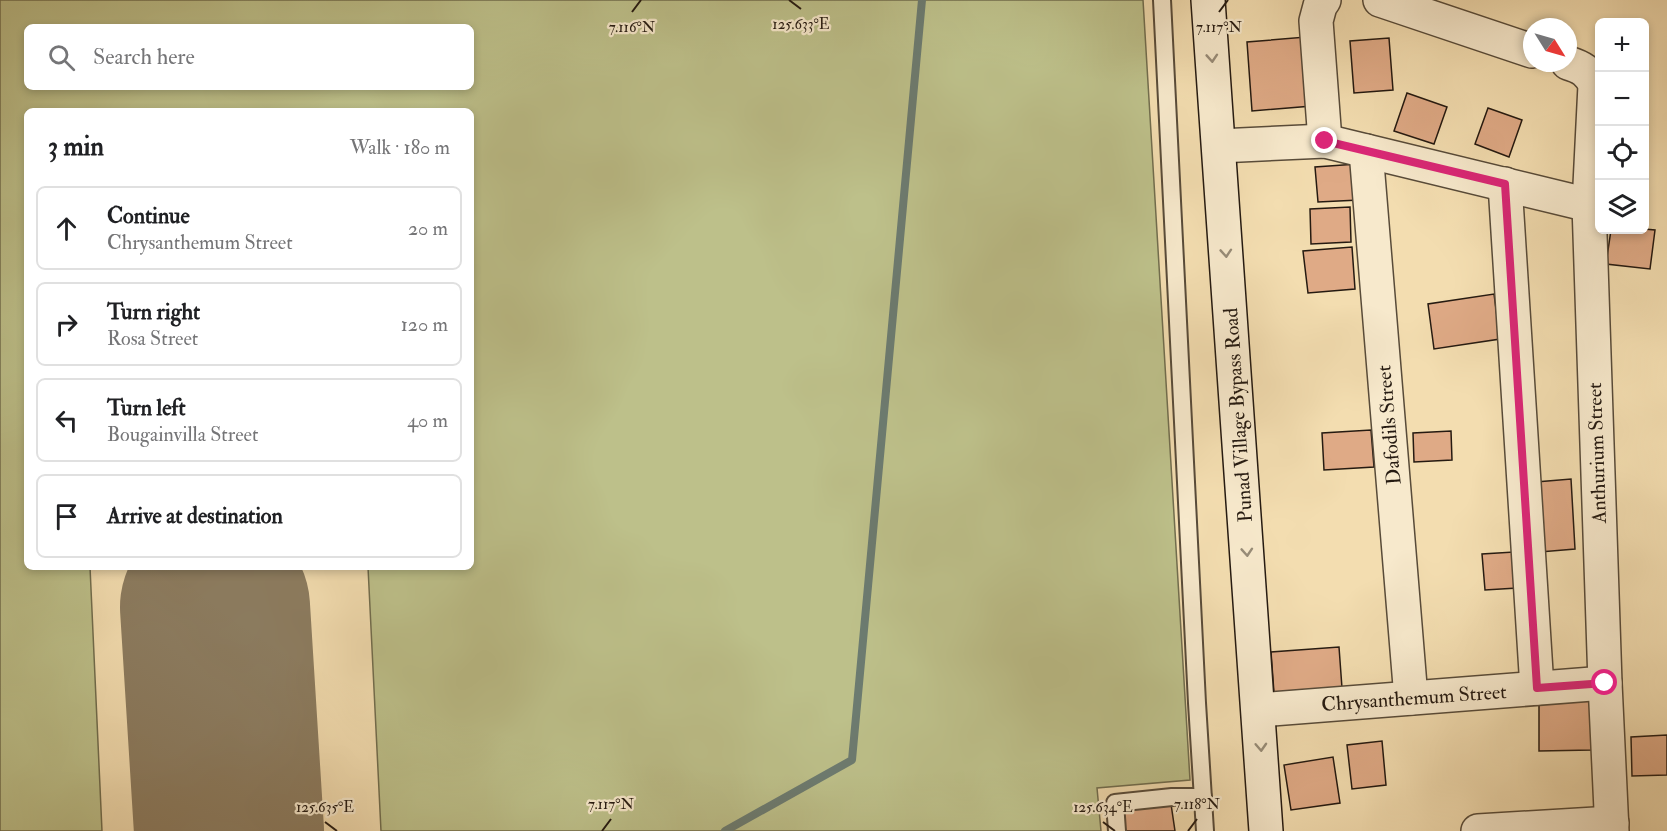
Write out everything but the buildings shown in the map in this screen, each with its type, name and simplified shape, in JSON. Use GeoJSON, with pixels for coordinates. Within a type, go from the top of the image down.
{"type":"FeatureCollection","features":[{"type":"Feature","properties":{"kind":"street","name":"Punad Village Bypass Road"},"geometry":{"type":"LineString","coordinates":[[1208,0],[1266,831]]}},
{"type":"Feature","properties":{"kind":"street"},"geometry":{"type":"LineString","coordinates":[[1324,0],[1316,21],[1325,141]]}},
{"type":"Feature","properties":{"kind":"street"},"geometry":{"type":"LineString","coordinates":[[1380,0],[1523,48]]}},
{"type":"Feature","properties":{"kind":"street","name":"Anthurium Street"},"geometry":{"type":"LineString","coordinates":[[1579,69],[1595,85],[1589,205],[1612,827]]}},
{"type":"Feature","properties":{"kind":"street"},"geometry":{"type":"LineString","coordinates":[[1219,146],[1325,141],[1589,205]]}},
{"type":"Feature","properties":{"kind":"street","name":"Dafodils Street"},"geometry":{"type":"LineString","coordinates":[[1366,151],[1411,698]]}},
{"type":"Feature","properties":{"kind":"street"},"geometry":{"type":"LineString","coordinates":[[1505,184],[1537,688]]}},
{"type":"Feature","properties":{"kind":"street","name":"Chrysanthemum Street"},"geometry":{"type":"LineString","coordinates":[[1259,710],[1605,683]]}},
{"type":"Feature","properties":{"kind":"street"},"geometry":{"type":"LineString","coordinates":[[1478,831],[1612,827]]}},
{"type":"Feature","properties":{"kind":"lane"},"geometry":{"type":"LineString","coordinates":[[1162,0],[1205,831]]}},
{"type":"Feature","properties":{"kind":"lane"},"geometry":{"type":"LineString","coordinates":[[1117,831],[1116,803],[1172,797],[1203,797]]}},
{"type":"Feature","properties":{"kind":"green space"},"geometry":{"type":"Polygon","coordinates":[[[0,0],[1143,0],[1190,780],[1097,788],[1101,831],[381,831],[368,570],[474,570],[474,108],[24,108],[24,570],[90,570],[102,831],[0,831],[0,0]]]}},
{"type":"Feature","properties":{"kind":"waterway"},"geometry":{"type":"LineString","coordinates":[[725,831],[852,760],[922,0]]}},
{"type":"Feature","properties":{"kind":"runway"},"geometry":{"type":"LineString","coordinates":[[215,607],[229,831]]}},
{"type":"Feature","properties":{"kind":"route"},"geometry":{"type":"LineString","coordinates":[[1325,141],[1505,184],[1537,688],[1605,683]]}}]}
